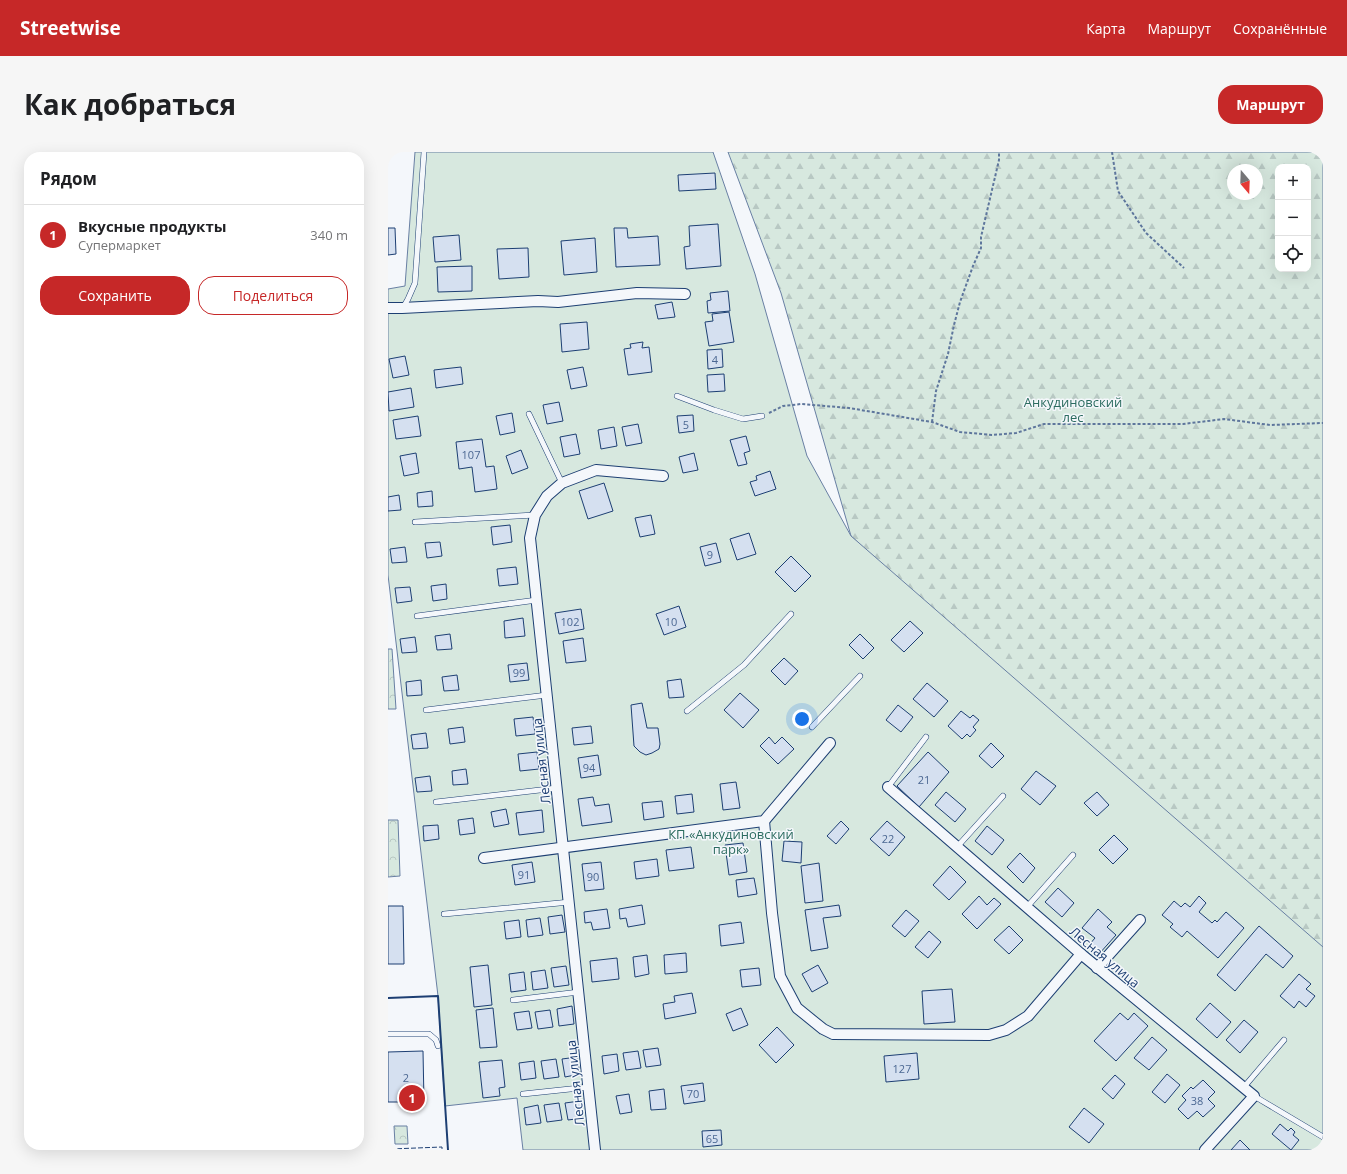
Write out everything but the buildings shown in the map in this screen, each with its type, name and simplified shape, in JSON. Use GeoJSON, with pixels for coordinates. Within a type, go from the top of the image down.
{"type":"FeatureCollection","features":[{"type":"Feature","properties":{"kind":"street"},"geometry":{"type":"LineString","coordinates":[[388,308],[538,301],[558,302],[637,293],[685,294]]}},
{"type":"Feature","properties":{"kind":"street","name":"Лесная улица"},"geometry":{"type":"LineString","coordinates":[[595,1150],[558,788],[530,538],[536,515],[547,496],[562,483],[596,470],[663,476]]}},
{"type":"Feature","properties":{"kind":"street"},"geometry":{"type":"LineString","coordinates":[[484,858],[764,821],[830,743]]}},
{"type":"Feature","properties":{"kind":"street","name":"Лесная улица"},"geometry":{"type":"LineString","coordinates":[[888,787],[1081,954],[1254,1096]]}},
{"type":"Feature","properties":{"kind":"street"},"geometry":{"type":"LineString","coordinates":[[764,821],[772,913],[780,976],[797,1008],[822,1029],[833,1034],[989,1035],[1006,1030],[1028,1016],[1081,954]]}},
{"type":"Feature","properties":{"kind":"street"},"geometry":{"type":"LineString","coordinates":[[1098,968],[1140,920]]}},
{"type":"Feature","properties":{"kind":"street"},"geometry":{"type":"LineString","coordinates":[[1205,1150],[1254,1096]]}},
{"type":"Feature","properties":{"kind":"lane"},"geometry":{"type":"LineString","coordinates":[[402,308],[415,283],[424,152]]}},
{"type":"Feature","properties":{"kind":"lane"},"geometry":{"type":"LineString","coordinates":[[678,396],[714,410],[744,419],[762,416]]}},
{"type":"Feature","properties":{"kind":"lane"},"geometry":{"type":"LineString","coordinates":[[529,414],[562,483]]}},
{"type":"Feature","properties":{"kind":"lane"},"geometry":{"type":"LineString","coordinates":[[415,522],[536,515]]}},
{"type":"Feature","properties":{"kind":"lane"},"geometry":{"type":"LineString","coordinates":[[417,616],[537,600]]}},
{"type":"Feature","properties":{"kind":"lane"},"geometry":{"type":"LineString","coordinates":[[687,711],[744,666],[791,614]]}},
{"type":"Feature","properties":{"kind":"lane"},"geometry":{"type":"LineString","coordinates":[[812,727],[860,676]]}},
{"type":"Feature","properties":{"kind":"lane"},"geometry":{"type":"LineString","coordinates":[[426,710],[547,695]]}},
{"type":"Feature","properties":{"kind":"lane"},"geometry":{"type":"LineString","coordinates":[[888,787],[926,737]]}},
{"type":"Feature","properties":{"kind":"lane"},"geometry":{"type":"LineString","coordinates":[[436,802],[558,788]]}},
{"type":"Feature","properties":{"kind":"lane"},"geometry":{"type":"LineString","coordinates":[[957,847],[1003,796]]}},
{"type":"Feature","properties":{"kind":"lane"},"geometry":{"type":"LineString","coordinates":[[1027,907],[1073,855]]}},
{"type":"Feature","properties":{"kind":"lane"},"geometry":{"type":"LineString","coordinates":[[444,914],[570,902]]}},
{"type":"Feature","properties":{"kind":"lane"},"geometry":{"type":"LineString","coordinates":[[513,1000],[579,992]]}},
{"type":"Feature","properties":{"kind":"lane"},"geometry":{"type":"LineString","coordinates":[[388,1034],[428,1034],[434,1037],[438,1046]]}},
{"type":"Feature","properties":{"kind":"lane"},"geometry":{"type":"LineString","coordinates":[[1244,1087],[1284,1040]]}},
{"type":"Feature","properties":{"kind":"lane"},"geometry":{"type":"LineString","coordinates":[[523,1094],[589,1087]]}},
{"type":"Feature","properties":{"kind":"lane"},"geometry":{"type":"LineString","coordinates":[[1254,1096],[1305,1127],[1322,1135]]}},
{"type":"Feature","properties":{"kind":"path"},"geometry":{"type":"LineString","coordinates":[[932,422],[936,391],[948,354],[960,302],[981,248],[981,237],[1000,152]]}},
{"type":"Feature","properties":{"kind":"path"},"geometry":{"type":"LineString","coordinates":[[1112,152],[1118,191],[1146,233],[1184,268]]}},
{"type":"Feature","properties":{"kind":"path"},"geometry":{"type":"LineString","coordinates":[[762,416],[783,406],[801,404],[849,408],[932,422],[960,432],[992,434],[1016,433],[1044,424],[1183,424],[1224,419],[1270,425],[1323,422]]}},
{"type":"Feature","properties":{"kind":"green space","name":"КП «Анкудиновский парк»"},"geometry":{"type":"Polygon","coordinates":[[[415,152],[713,152],[755,274],[807,456],[851,536],[1323,947],[1323,1150],[523,1150],[517,1098],[445,1106],[438,996],[388,575],[388,289],[405,286],[415,152]]]}},
{"type":"Feature","properties":{"kind":"green space","name":"Анкудиновский лес"},"geometry":{"type":"Polygon","coordinates":[[[728,152],[1323,152],[1323,972],[851,536],[781,293],[728,152]]]}},
{"type":"Feature","properties":{"kind":"green space"},"geometry":{"type":"Polygon","coordinates":[[[388,649],[392,649],[396,709],[388,709],[388,649]]]}},
{"type":"Feature","properties":{"kind":"green space"},"geometry":{"type":"Polygon","coordinates":[[[388,820],[398,820],[400,876],[388,877],[388,820]]]}},
{"type":"Feature","properties":{"kind":"green space"},"geometry":{"type":"Polygon","coordinates":[[[394,1126],[407,1126],[408,1144],[395,1144],[394,1126]]]}},
{"type":"Feature","properties":{"kind":"fence"},"geometry":{"type":"LineString","coordinates":[[391,1150],[442,1147],[442,1150]]}},
{"type":"Feature","properties":{"kind":"wall"},"geometry":{"type":"LineString","coordinates":[[388,998],[438,996],[448,1150]]}},
{"type":"Feature","properties":{"kind":"place","name":"Вкусные продукты"},"geometry":{"type":"Point","coordinates":[412,1098]}}]}
